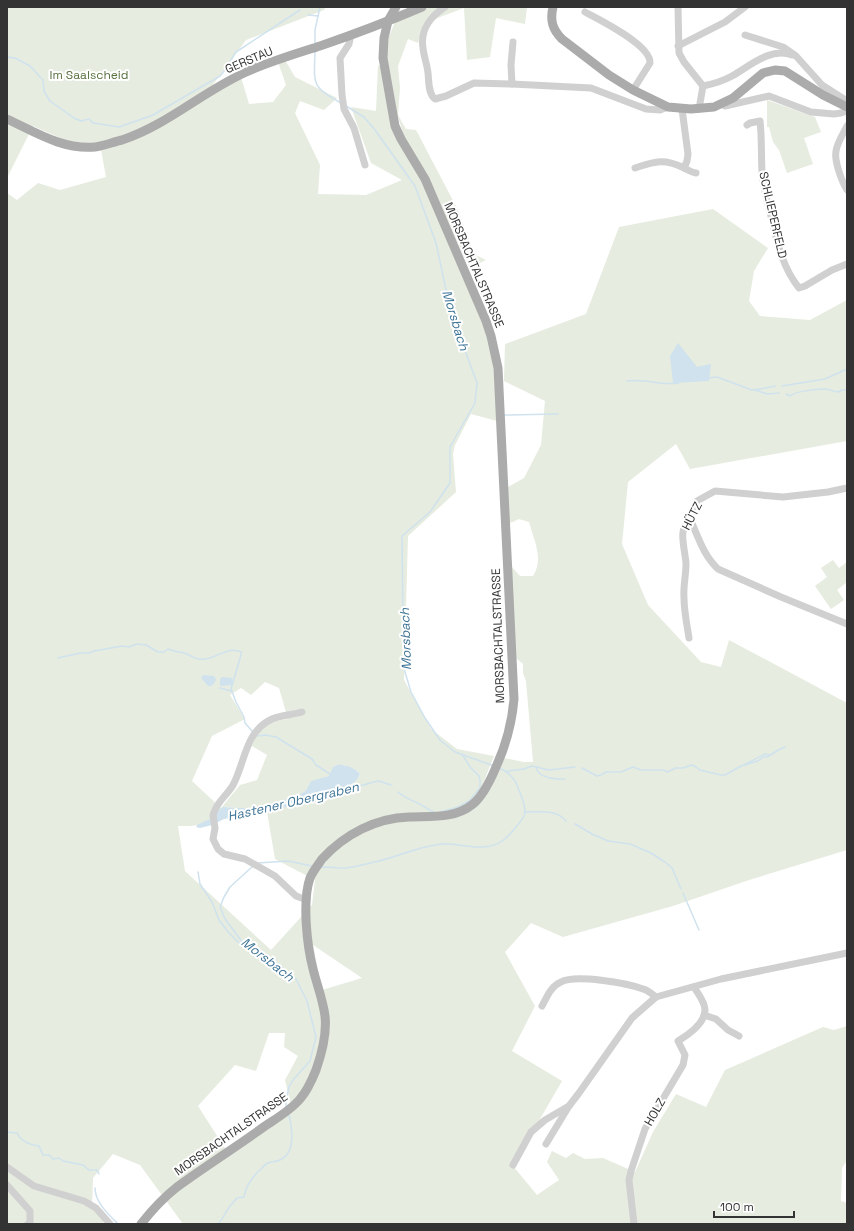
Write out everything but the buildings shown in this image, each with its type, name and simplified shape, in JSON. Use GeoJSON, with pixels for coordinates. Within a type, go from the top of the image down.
{"type":"FeatureCollection","features":[{"type":"Feature","properties":{"kind":"main road","name":"MORSBACHTALSTRASSE"},"geometry":{"type":"LineString","coordinates":[[141,1224],[154,1208],[176,1188],[287,1110],[300,1099],[311,1081],[320,1056],[325,1031],[323,1003],[313,968],[309,943],[307,900],[308,884],[312,873],[334,847],[363,828],[377,822],[405,817],[435,817],[455,813],[474,803],[481,795],[496,767],[509,731],[514,699],[498,368],[493,343],[486,321],[425,179],[397,132],[384,67],[384,40],[388,21],[396,7]]}},
{"type":"Feature","properties":{"kind":"main road","name":"GERSTAU"},"geometry":{"type":"LineString","coordinates":[[7,119],[53,141],[67,145],[96,147],[110,144],[148,130],[236,77],[257,67],[351,35],[422,7]]}},
{"type":"Feature","properties":{"kind":"main road"},"geometry":{"type":"LineString","coordinates":[[553,7],[551,16],[552,25],[559,36],[592,63],[633,90],[668,108],[699,109],[714,107],[733,98],[763,73],[775,70],[785,72],[847,107]]}},
{"type":"Feature","properties":{"kind":"main road"},"geometry":{"type":"LineString","coordinates":[[369,28],[377,30],[382,34],[384,40]]}},
{"type":"Feature","properties":{"kind":"street"},"geometry":{"type":"LineString","coordinates":[[445,7],[431,18],[422,40],[432,96],[435,99],[474,83],[512,84],[592,88],[646,109],[660,110],[668,108]]}},
{"type":"Feature","properties":{"kind":"street"},"geometry":{"type":"LineString","coordinates":[[678,7],[678,46],[680,56],[702,86],[699,109]]}},
{"type":"Feature","properties":{"kind":"street"},"geometry":{"type":"LineString","coordinates":[[678,46],[725,22],[745,7]]}},
{"type":"Feature","properties":{"kind":"street"},"geometry":{"type":"LineString","coordinates":[[586,12],[635,41],[649,57],[650,63],[633,90]]}},
{"type":"Feature","properties":{"kind":"street"},"geometry":{"type":"LineString","coordinates":[[351,35],[349,44],[340,58],[344,109],[354,128],[365,165]]}},
{"type":"Feature","properties":{"kind":"street"},"geometry":{"type":"LineString","coordinates":[[745,35],[779,45],[796,56],[822,85],[847,101]]}},
{"type":"Feature","properties":{"kind":"street"},"geometry":{"type":"LineString","coordinates":[[512,84],[511,65],[513,42]]}},
{"type":"Feature","properties":{"kind":"street"},"geometry":{"type":"LineString","coordinates":[[778,53],[779,45]]}},
{"type":"Feature","properties":{"kind":"street"},"geometry":{"type":"LineString","coordinates":[[702,86],[724,80],[754,62],[771,54],[784,52],[796,56]]}},
{"type":"Feature","properties":{"kind":"street"},"geometry":{"type":"LineString","coordinates":[[722,104],[725,106],[769,96],[811,112],[834,114],[847,111]]}},
{"type":"Feature","properties":{"kind":"street"},"geometry":{"type":"LineString","coordinates":[[682,109],[688,154],[684,168]]}},
{"type":"Feature","properties":{"kind":"street","name":"SCHLIEPERFELD"},"geometry":{"type":"LineString","coordinates":[[747,125],[760,121],[764,189],[779,248],[791,277],[800,288],[832,270],[847,264]]}},
{"type":"Feature","properties":{"kind":"street"},"geometry":{"type":"LineString","coordinates":[[847,126],[836,152],[836,160],[847,190]]}},
{"type":"Feature","properties":{"kind":"street"},"geometry":{"type":"LineString","coordinates":[[635,168],[660,161],[670,162],[696,173]]}},
{"type":"Feature","properties":{"kind":"street","name":"HÜTZ"},"geometry":{"type":"LineString","coordinates":[[689,638],[684,599],[686,564],[683,531],[686,524],[691,521],[694,507],[700,499],[715,492],[783,497],[828,492],[847,488]]}},
{"type":"Feature","properties":{"kind":"street"},"geometry":{"type":"LineString","coordinates":[[691,521],[705,553],[713,565],[718,569],[847,624]]}},
{"type":"Feature","properties":{"kind":"street"},"geometry":{"type":"LineString","coordinates":[[302,712],[272,719],[266,722],[254,734],[249,742],[234,784],[217,805],[213,815],[213,839],[218,849],[224,854],[239,857],[255,865],[278,878],[285,887],[296,896],[307,900]]}},
{"type":"Feature","properties":{"kind":"street"},"geometry":{"type":"LineString","coordinates":[[546,1144],[569,1106],[632,1018],[656,997],[721,979],[847,953]]}},
{"type":"Feature","properties":{"kind":"street"},"geometry":{"type":"LineString","coordinates":[[542,1006],[547,996],[556,985],[559,982],[568,979],[606,981],[644,989],[656,997]]}},
{"type":"Feature","properties":{"kind":"street"},"geometry":{"type":"LineString","coordinates":[[694,987],[704,1004],[704,1015],[716,1019],[728,1030],[740,1036]]}},
{"type":"Feature","properties":{"kind":"street","name":"HOLZ"},"geometry":{"type":"LineString","coordinates":[[634,1224],[629,1180],[645,1129],[683,1065],[685,1055],[678,1041],[695,1028],[704,1015]]}},
{"type":"Feature","properties":{"kind":"street"},"geometry":{"type":"LineString","coordinates":[[514,1165],[531,1132],[545,1120],[569,1106]]}},
{"type":"Feature","properties":{"kind":"street"},"geometry":{"type":"LineString","coordinates":[[7,1167],[34,1186],[84,1201],[96,1208],[110,1224]]}},
{"type":"Feature","properties":{"kind":"street"},"geometry":{"type":"LineString","coordinates":[[7,1185],[30,1211],[30,1223],[28,1224]]}},
{"type":"Feature","properties":{"kind":"green space","name":"Im Saalscheid"},"geometry":{"type":"Polygon","coordinates":[[[7,7],[326,7],[324,10],[246,40],[212,86],[241,77],[249,104],[273,102],[286,85],[278,62],[285,60],[295,77],[337,98],[324,110],[300,101],[295,113],[320,165],[318,194],[366,195],[402,180],[371,163],[351,107],[376,111],[378,65],[381,67],[391,125],[419,173],[486,332],[493,358],[497,421],[471,414],[455,445],[453,454],[456,492],[408,536],[404,680],[431,729],[457,749],[494,756],[482,786],[491,789],[504,758],[524,762],[533,762],[526,681],[523,673],[523,664],[515,657],[511,566],[520,576],[533,576],[538,563],[538,556],[529,522],[519,519],[508,523],[508,487],[524,478],[541,445],[545,401],[504,381],[505,344],[586,314],[619,227],[713,209],[768,248],[754,271],[749,301],[760,316],[810,320],[847,300],[847,441],[690,469],[676,444],[628,482],[622,544],[648,605],[701,662],[721,667],[729,640],[847,703],[847,850],[749,880],[673,906],[563,937],[531,923],[505,952],[535,1006],[512,1051],[562,1081],[513,1166],[537,1195],[559,1180],[547,1162],[552,1151],[566,1158],[573,1153],[585,1159],[603,1158],[635,1172],[653,1132],[676,1094],[706,1107],[725,1070],[823,1027],[834,1030],[847,1026],[847,1160],[842,1168],[841,1201],[847,1203],[847,1224],[183,1224],[140,1165],[113,1154],[93,1178],[92,1207],[104,1220],[103,1224],[7,1224],[7,193],[17,200],[38,183],[60,190],[106,177],[100,144],[74,144],[33,126],[7,178],[7,7]],[[265,682],[251,695],[241,688],[230,695],[245,719],[212,736],[192,781],[221,808],[240,785],[257,780],[267,755],[252,746],[261,729],[269,723],[288,719],[279,688],[265,682]],[[344,765],[334,766],[329,776],[310,783],[308,788],[300,795],[282,801],[275,806],[260,809],[223,807],[215,816],[201,824],[193,826],[178,826],[185,871],[271,950],[312,905],[315,880],[275,859],[267,812],[328,796],[329,792],[351,784],[360,774],[344,765]],[[313,945],[322,990],[362,978],[313,945]],[[269,1033],[256,1071],[235,1065],[198,1106],[230,1156],[292,1110],[285,1080],[298,1056],[284,1047],[285,1033],[269,1033]]]}},
{"type":"Feature","properties":{"kind":"green space"},"geometry":{"type":"Polygon","coordinates":[[[429,7],[527,7],[525,24],[496,18],[490,57],[467,60],[464,8],[424,23],[418,43],[408,39],[398,66],[400,88],[398,115],[406,129],[416,130],[458,210],[474,254],[486,260],[469,268],[426,172],[406,142],[396,111],[385,46],[395,22],[429,7]]]}},
{"type":"Feature","properties":{"kind":"green space"},"geometry":{"type":"Polygon","coordinates":[[[767,100],[815,117],[821,132],[804,138],[813,164],[787,173],[779,150],[773,142],[769,127],[767,127],[767,100]]]}},
{"type":"Feature","properties":{"kind":"green space"},"geometry":{"type":"Polygon","coordinates":[[[833,560],[839,568],[847,562],[847,582],[837,590],[844,600],[831,609],[815,586],[827,577],[821,568],[833,560]]]}},
{"type":"Feature","properties":{"kind":"water"},"geometry":{"type":"Polygon","coordinates":[[[678,343],[697,367],[711,364],[709,381],[673,383],[670,356],[678,343]]]}},
{"type":"Feature","properties":{"kind":"water"},"geometry":{"type":"Polygon","coordinates":[[[203,675],[214,676],[216,679],[211,686],[208,686],[201,678],[203,675]]]}},
{"type":"Feature","properties":{"kind":"water"},"geometry":{"type":"Polygon","coordinates":[[[222,677],[232,678],[233,683],[231,685],[221,686],[220,679],[222,677]]]}},
{"type":"Feature","properties":{"kind":"water"},"geometry":{"type":"Polygon","coordinates":[[[337,765],[350,767],[360,774],[355,782],[351,785],[329,792],[328,796],[268,813],[224,819],[212,825],[200,828],[196,827],[197,825],[212,818],[223,807],[260,809],[275,806],[281,801],[303,793],[311,781],[329,776],[333,767],[337,765]]]}},
{"type":"Feature","properties":{"kind":"waterway","name":"Morsbach"},"geometry":{"type":"LineString","coordinates":[[315,45],[315,30],[320,7]]}},
{"type":"Feature","properties":{"kind":"waterway"},"geometry":{"type":"LineString","coordinates":[[7,57],[15,58],[30,66],[43,80],[44,91],[50,101],[74,118],[81,121],[89,119],[93,123],[119,127],[153,115],[220,76],[236,52],[300,10]]}},
{"type":"Feature","properties":{"kind":"waterway"},"geometry":{"type":"LineString","coordinates":[[308,15],[318,16]]}},
{"type":"Feature","properties":{"kind":"waterway","name":"Morsbach"},"geometry":{"type":"LineString","coordinates":[[315,52],[314,71],[316,84],[324,93],[341,103]]}},
{"type":"Feature","properties":{"kind":"waterway","name":"Morsbach"},"geometry":{"type":"LineString","coordinates":[[346,106],[364,117],[415,186],[436,243],[451,313],[477,383],[475,403],[450,447],[450,483],[430,512],[402,536],[403,628],[405,672],[411,692],[425,718],[440,740],[455,752],[494,766]]}},
{"type":"Feature","properties":{"kind":"waterway"},"geometry":{"type":"LineString","coordinates":[[782,386],[825,379],[847,369]]}},
{"type":"Feature","properties":{"kind":"waterway"},"geometry":{"type":"LineString","coordinates":[[708,378],[717,377],[752,390],[775,386]]}},
{"type":"Feature","properties":{"kind":"waterway"},"geometry":{"type":"LineString","coordinates":[[627,381],[640,380],[666,384],[679,383]]}},
{"type":"Feature","properties":{"kind":"waterway"},"geometry":{"type":"LineString","coordinates":[[786,394],[790,396],[793,394],[821,389],[838,392],[847,390]]}},
{"type":"Feature","properties":{"kind":"waterway"},"geometry":{"type":"LineString","coordinates":[[755,390],[767,394],[779,393]]}},
{"type":"Feature","properties":{"kind":"waterway"},"geometry":{"type":"LineString","coordinates":[[504,415],[558,414]]}},
{"type":"Feature","properties":{"kind":"waterway"},"geometry":{"type":"LineString","coordinates":[[58,658],[122,646],[129,647],[137,644],[146,645],[158,652],[164,652],[168,649],[199,659],[209,658],[232,650],[241,652],[231,689],[244,717],[245,723],[252,731]]}},
{"type":"Feature","properties":{"kind":"waterway"},"geometry":{"type":"LineString","coordinates":[[220,688],[231,691]]}},
{"type":"Feature","properties":{"kind":"waterway"},"geometry":{"type":"LineString","coordinates":[[258,736],[265,735],[276,737],[312,759],[316,765],[330,774],[330,776]]}},
{"type":"Feature","properties":{"kind":"waterway"},"geometry":{"type":"LineString","coordinates":[[582,768],[597,776],[606,772],[621,772],[633,767],[641,770],[664,770],[667,772],[676,768],[683,768],[692,765],[700,770],[725,775],[741,766],[758,761],[763,757],[767,757],[785,747]]}},
{"type":"Feature","properties":{"kind":"waterway","name":"Hastener Obergraben"},"geometry":{"type":"LineString","coordinates":[[440,812],[458,807],[469,801],[480,788],[479,776],[470,767],[462,754]]}},
{"type":"Feature","properties":{"kind":"waterway"},"geometry":{"type":"LineString","coordinates":[[744,765],[765,754],[769,755]]}},
{"type":"Feature","properties":{"kind":"waterway"},"geometry":{"type":"LineString","coordinates":[[507,771],[524,769],[532,766],[549,770],[575,767]]}},
{"type":"Feature","properties":{"kind":"waterway"},"geometry":{"type":"LineString","coordinates":[[536,767],[540,774],[548,778],[565,779]]}},
{"type":"Feature","properties":{"kind":"waterway","name":"Morsbach"},"geometry":{"type":"LineString","coordinates":[[321,867],[346,868],[357,866],[388,859],[424,847],[443,844],[473,847],[496,845],[511,833],[525,814],[523,800],[512,776],[499,768]]}},
{"type":"Feature","properties":{"kind":"waterway","name":"Hastener Obergraben"},"geometry":{"type":"LineString","coordinates":[[328,795],[379,781],[391,785]]}},
{"type":"Feature","properties":{"kind":"waterway","name":"Hastener Obergraben"},"geometry":{"type":"LineString","coordinates":[[398,792],[404,797],[434,812]]}},
{"type":"Feature","properties":{"kind":"waterway"},"geometry":{"type":"LineString","coordinates":[[525,812],[552,813],[562,817],[566,821]]}},
{"type":"Feature","properties":{"kind":"waterway"},"geometry":{"type":"LineString","coordinates":[[575,824],[608,841],[630,844],[651,853],[672,868],[681,889]]}},
{"type":"Feature","properties":{"kind":"waterway","name":"Morsbach"},"geometry":{"type":"LineString","coordinates":[[258,863],[288,861],[312,866]]}},
{"type":"Feature","properties":{"kind":"waterway","name":"Morsbach"},"geometry":{"type":"LineString","coordinates":[[253,866],[230,887],[220,907],[225,919],[243,943],[272,959],[296,979],[307,1001],[316,1037],[310,1061],[293,1080],[289,1087],[286,1108]]}},
{"type":"Feature","properties":{"kind":"waterway"},"geometry":{"type":"LineString","coordinates":[[198,872],[200,884],[212,902],[219,920],[240,944],[243,943]]}},
{"type":"Feature","properties":{"kind":"waterway"},"geometry":{"type":"LineString","coordinates":[[683,893],[699,930]]}},
{"type":"Feature","properties":{"kind":"waterway","name":"Morsbach"},"geometry":{"type":"LineString","coordinates":[[218,1224],[237,1198],[244,1197],[252,1178],[266,1164],[280,1160],[289,1152],[292,1140],[289,1115]]}},
{"type":"Feature","properties":{"kind":"waterway"},"geometry":{"type":"LineString","coordinates":[[7,1132],[17,1133],[26,1142],[39,1146],[43,1155],[49,1155],[53,1159],[59,1158],[63,1161],[83,1165],[89,1170],[97,1170],[99,1174]]}},
{"type":"Feature","properties":{"kind":"waterway"},"geometry":{"type":"LineString","coordinates":[[95,1188],[97,1198],[100,1203],[106,1212],[118,1224]]}}]}
